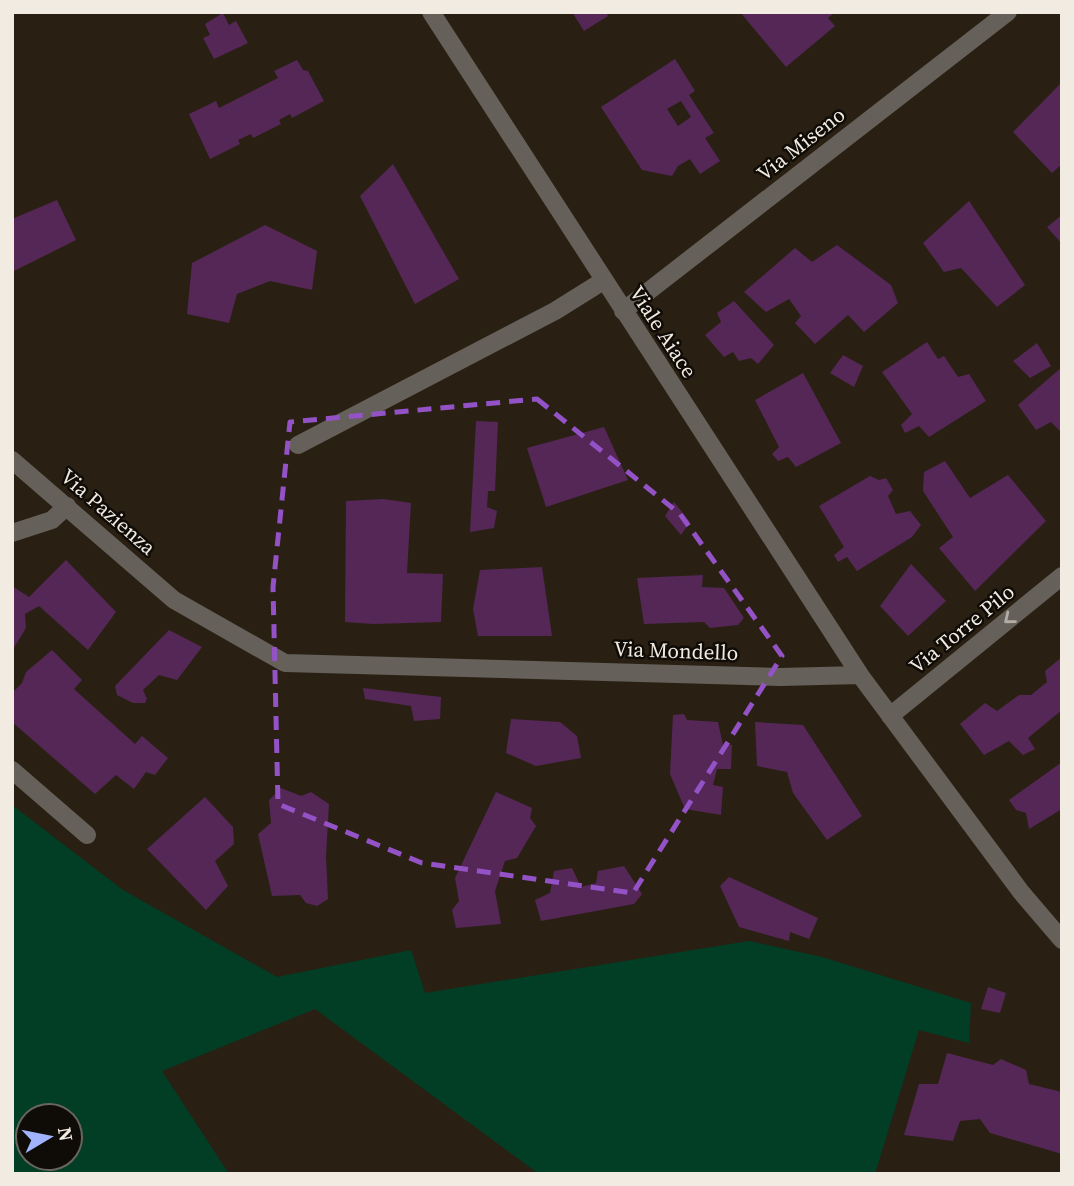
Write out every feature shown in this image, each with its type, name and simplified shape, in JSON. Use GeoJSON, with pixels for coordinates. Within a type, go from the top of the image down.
{"type":"FeatureCollection","features":[{"type":"Feature","properties":{"kind":"street","name":"Viale Aiace"},"geometry":{"type":"LineString","coordinates":[[431,12],[860,675]]}},
{"type":"Feature","properties":{"kind":"street","name":"Via Miseno"},"geometry":{"type":"LineString","coordinates":[[623,312],[1007,12]]}},
{"type":"Feature","properties":{"kind":"street"},"geometry":{"type":"LineString","coordinates":[[298,444],[555,311],[603,281]]}},
{"type":"Feature","properties":{"kind":"street","name":"Via Pazienza"},"geometry":{"type":"LineString","coordinates":[[12,460],[174,600]]}},
{"type":"Feature","properties":{"kind":"street"},"geometry":{"type":"LineString","coordinates":[[12,533],[52,520],[67,506]]}},
{"type":"Feature","properties":{"kind":"street","name":"Via Torre Pilo"},"geometry":{"type":"LineString","coordinates":[[890,716],[1062,576]]}},
{"type":"Feature","properties":{"kind":"street","name":"Via Mondello"},"geometry":{"type":"LineString","coordinates":[[174,600],[285,663],[780,677],[860,675]]}},
{"type":"Feature","properties":{"kind":"street"},"geometry":{"type":"LineString","coordinates":[[860,675],[1021,892],[1062,940]]}},
{"type":"Feature","properties":{"kind":"street"},"geometry":{"type":"LineString","coordinates":[[12,770],[87,835]]}},
{"type":"Feature","properties":{"kind":"highlighted area"},"geometry":{"type":"Polygon","coordinates":[[[537,399],[680,514],[782,656],[633,893],[422,863],[278,804],[273,587],[290,422],[537,399]]]}},
{"type":"Feature","properties":{"kind":"green space"},"geometry":{"type":"Polygon","coordinates":[[[12,805],[123,890],[277,977],[411,950],[425,993],[749,941],[822,957],[971,1003],[969,1043],[919,1030],[875,1174],[539,1174],[315,1009],[162,1071],[229,1174],[12,1174],[12,805]]]}},
{"type":"Feature","properties":{"kind":"building"},"geometry":{"type":"Polygon","coordinates":[[[572,12],[606,12],[608,16],[584,31],[572,12]]]}},
{"type":"Feature","properties":{"kind":"building"},"geometry":{"type":"Polygon","coordinates":[[[740,12],[835,12],[828,18],[835,26],[786,67],[740,12]]]}},
{"type":"Feature","properties":{"kind":"building"},"geometry":{"type":"Polygon","coordinates":[[[223,13],[229,25],[236,21],[248,43],[214,59],[203,38],[210,35],[205,24],[223,13]]]}},
{"type":"Feature","properties":{"kind":"building"},"geometry":{"type":"Polygon","coordinates":[[[675,59],[695,91],[689,95],[714,133],[705,138],[720,161],[700,174],[690,159],[678,166],[672,176],[642,170],[601,107],[675,59]],[[681,101],[667,109],[678,126],[691,117],[681,101]]]}},
{"type":"Feature","properties":{"kind":"building"},"geometry":{"type":"Polygon","coordinates":[[[297,60],[303,70],[308,71],[324,101],[292,118],[290,114],[279,120],[281,124],[253,138],[251,134],[238,140],[240,144],[210,159],[189,114],[216,101],[219,108],[278,78],[274,71],[297,60]]]}},
{"type":"Feature","properties":{"kind":"building"},"geometry":{"type":"Polygon","coordinates":[[[1062,82],[1062,164],[1052,173],[1013,132],[1062,82]]]}},
{"type":"Feature","properties":{"kind":"building"},"geometry":{"type":"Polygon","coordinates":[[[393,164],[459,279],[415,304],[360,196],[393,164]]]}},
{"type":"Feature","properties":{"kind":"building"},"geometry":{"type":"Polygon","coordinates":[[[57,200],[76,240],[12,272],[12,219],[57,200]]]}},
{"type":"Feature","properties":{"kind":"building"},"geometry":{"type":"Polygon","coordinates":[[[969,201],[1025,285],[997,307],[961,268],[944,272],[923,243],[969,201]]]}},
{"type":"Feature","properties":{"kind":"building"},"geometry":{"type":"Polygon","coordinates":[[[1062,215],[1062,244],[1047,227],[1062,215]]]}},
{"type":"Feature","properties":{"kind":"building"},"geometry":{"type":"Polygon","coordinates":[[[265,225],[317,251],[312,290],[270,281],[237,294],[229,323],[187,314],[192,263],[265,225]]]}},
{"type":"Feature","properties":{"kind":"building"},"geometry":{"type":"Polygon","coordinates":[[[837,245],[891,285],[898,303],[864,332],[848,315],[815,344],[795,323],[801,316],[789,299],[766,312],[744,292],[795,248],[812,262],[837,245]]]}},
{"type":"Feature","properties":{"kind":"building"},"geometry":{"type":"Polygon","coordinates":[[[734,301],[774,345],[758,364],[751,358],[739,361],[733,352],[724,357],[705,335],[721,322],[717,313],[734,301]]]}},
{"type":"Feature","properties":{"kind":"building"},"geometry":{"type":"Polygon","coordinates":[[[927,342],[938,359],[944,356],[958,377],[969,374],[986,401],[929,437],[919,426],[905,433],[901,425],[912,414],[882,372],[927,342]]]}},
{"type":"Feature","properties":{"kind":"building"},"geometry":{"type":"Polygon","coordinates":[[[1037,343],[1051,366],[1030,378],[1013,361],[1037,343]]]}},
{"type":"Feature","properties":{"kind":"building"},"geometry":{"type":"Polygon","coordinates":[[[843,355],[863,366],[854,387],[830,373],[843,355]]]}},
{"type":"Feature","properties":{"kind":"building"},"geometry":{"type":"Polygon","coordinates":[[[1062,367],[1062,433],[1051,422],[1036,430],[1018,405],[1062,367]]]}},
{"type":"Feature","properties":{"kind":"building"},"geometry":{"type":"Polygon","coordinates":[[[803,373],[841,443],[796,467],[788,457],[778,461],[772,454],[779,447],[755,400],[803,373]]]}},
{"type":"Feature","properties":{"kind":"building"},"geometry":{"type":"Polygon","coordinates":[[[476,421],[498,422],[495,491],[488,491],[487,507],[497,511],[494,528],[470,532],[476,421]]]}},
{"type":"Feature","properties":{"kind":"building"},"geometry":{"type":"Polygon","coordinates":[[[604,427],[628,480],[546,507],[527,448],[604,427]]]}},
{"type":"Feature","properties":{"kind":"building"},"geometry":{"type":"Polygon","coordinates":[[[945,461],[970,498],[1008,475],[1046,521],[975,591],[939,548],[953,537],[923,491],[924,472],[945,461]]]}},
{"type":"Feature","properties":{"kind":"building"},"geometry":{"type":"Polygon","coordinates":[[[870,476],[879,480],[886,478],[893,490],[888,496],[896,514],[910,511],[921,525],[912,537],[857,571],[847,557],[838,562],[834,555],[844,547],[819,506],[870,476]]]}},
{"type":"Feature","properties":{"kind":"building"},"geometry":{"type":"Polygon","coordinates":[[[383,499],[411,503],[407,573],[443,574],[441,622],[345,622],[346,501],[383,499]]]}},
{"type":"Feature","properties":{"kind":"building"},"geometry":{"type":"Polygon","coordinates":[[[674,502],[690,522],[681,535],[665,516],[674,502]]]}},
{"type":"Feature","properties":{"kind":"building"},"geometry":{"type":"Polygon","coordinates":[[[66,560],[116,612],[88,650],[39,606],[25,614],[26,628],[12,651],[12,586],[29,597],[66,560]]]}},
{"type":"Feature","properties":{"kind":"building"},"geometry":{"type":"Polygon","coordinates":[[[911,564],[946,601],[908,636],[880,606],[911,564]]]}},
{"type":"Feature","properties":{"kind":"building"},"geometry":{"type":"Polygon","coordinates":[[[542,567],[552,636],[478,636],[473,609],[480,570],[542,567]]]}},
{"type":"Feature","properties":{"kind":"building"},"geometry":{"type":"Polygon","coordinates":[[[703,575],[702,587],[724,588],[744,618],[738,625],[710,628],[704,622],[644,624],[637,578],[703,575]]]}},
{"type":"Feature","properties":{"kind":"building"},"geometry":{"type":"Polygon","coordinates":[[[169,630],[202,647],[177,680],[159,675],[143,690],[147,699],[145,703],[133,703],[117,695],[115,686],[169,630]]]}},
{"type":"Feature","properties":{"kind":"building"},"geometry":{"type":"Polygon","coordinates":[[[52,650],[82,680],[74,689],[135,744],[142,736],[168,758],[155,775],[146,772],[134,789],[116,775],[95,794],[12,722],[12,693],[22,683],[26,672],[52,650]]]}},
{"type":"Feature","properties":{"kind":"building"},"geometry":{"type":"Polygon","coordinates":[[[1062,657],[1062,710],[1028,738],[1035,749],[1023,755],[1009,741],[984,755],[960,724],[985,703],[997,711],[1019,695],[1031,695],[1047,682],[1045,671],[1062,657]]]}},
{"type":"Feature","properties":{"kind":"building"},"geometry":{"type":"Polygon","coordinates":[[[363,688],[441,697],[440,719],[414,721],[411,706],[365,699],[363,688]]]}},
{"type":"Feature","properties":{"kind":"building"},"geometry":{"type":"Polygon","coordinates":[[[684,714],[687,720],[718,722],[723,745],[732,745],[731,769],[717,769],[713,785],[723,787],[721,815],[685,809],[670,774],[673,715],[684,714]]]}},
{"type":"Feature","properties":{"kind":"building"},"geometry":{"type":"Polygon","coordinates":[[[511,719],[560,722],[577,736],[581,758],[536,766],[506,753],[511,719]]]}},
{"type":"Feature","properties":{"kind":"building"},"geometry":{"type":"Polygon","coordinates":[[[755,722],[803,725],[862,816],[827,840],[793,793],[787,772],[757,766],[755,722]]]}},
{"type":"Feature","properties":{"kind":"building"},"geometry":{"type":"Polygon","coordinates":[[[1062,762],[1062,809],[1029,829],[1026,813],[1016,810],[1009,800],[1062,762]]]}},
{"type":"Feature","properties":{"kind":"building"},"geometry":{"type":"Polygon","coordinates":[[[281,788],[301,796],[311,792],[329,804],[326,856],[328,899],[317,906],[306,903],[300,895],[272,896],[258,834],[271,823],[269,800],[281,788]]]}},
{"type":"Feature","properties":{"kind":"building"},"geometry":{"type":"Polygon","coordinates":[[[496,792],[532,808],[530,818],[536,826],[517,858],[505,861],[495,891],[501,924],[456,928],[452,910],[459,901],[455,878],[496,792]]]}},
{"type":"Feature","properties":{"kind":"building"},"geometry":{"type":"Polygon","coordinates":[[[205,797],[233,827],[234,844],[215,861],[228,886],[206,910],[147,849],[205,797]]]}},
{"type":"Feature","properties":{"kind":"building"},"geometry":{"type":"Polygon","coordinates":[[[624,866],[642,894],[634,904],[541,921],[535,900],[550,893],[554,871],[572,868],[581,887],[596,883],[598,871],[624,866]]]}},
{"type":"Feature","properties":{"kind":"building"},"geometry":{"type":"Polygon","coordinates":[[[729,877],[818,918],[809,939],[790,932],[789,941],[739,927],[720,886],[729,877]]]}},
{"type":"Feature","properties":{"kind":"building"},"geometry":{"type":"Polygon","coordinates":[[[988,987],[1006,993],[1000,1013],[981,1009],[988,987]]]}},
{"type":"Feature","properties":{"kind":"building"},"geometry":{"type":"Polygon","coordinates":[[[947,1053],[993,1065],[1001,1059],[1026,1070],[1029,1084],[1062,1092],[1062,1154],[990,1133],[980,1119],[960,1121],[953,1141],[904,1135],[919,1084],[938,1084],[947,1053]]]}}]}
